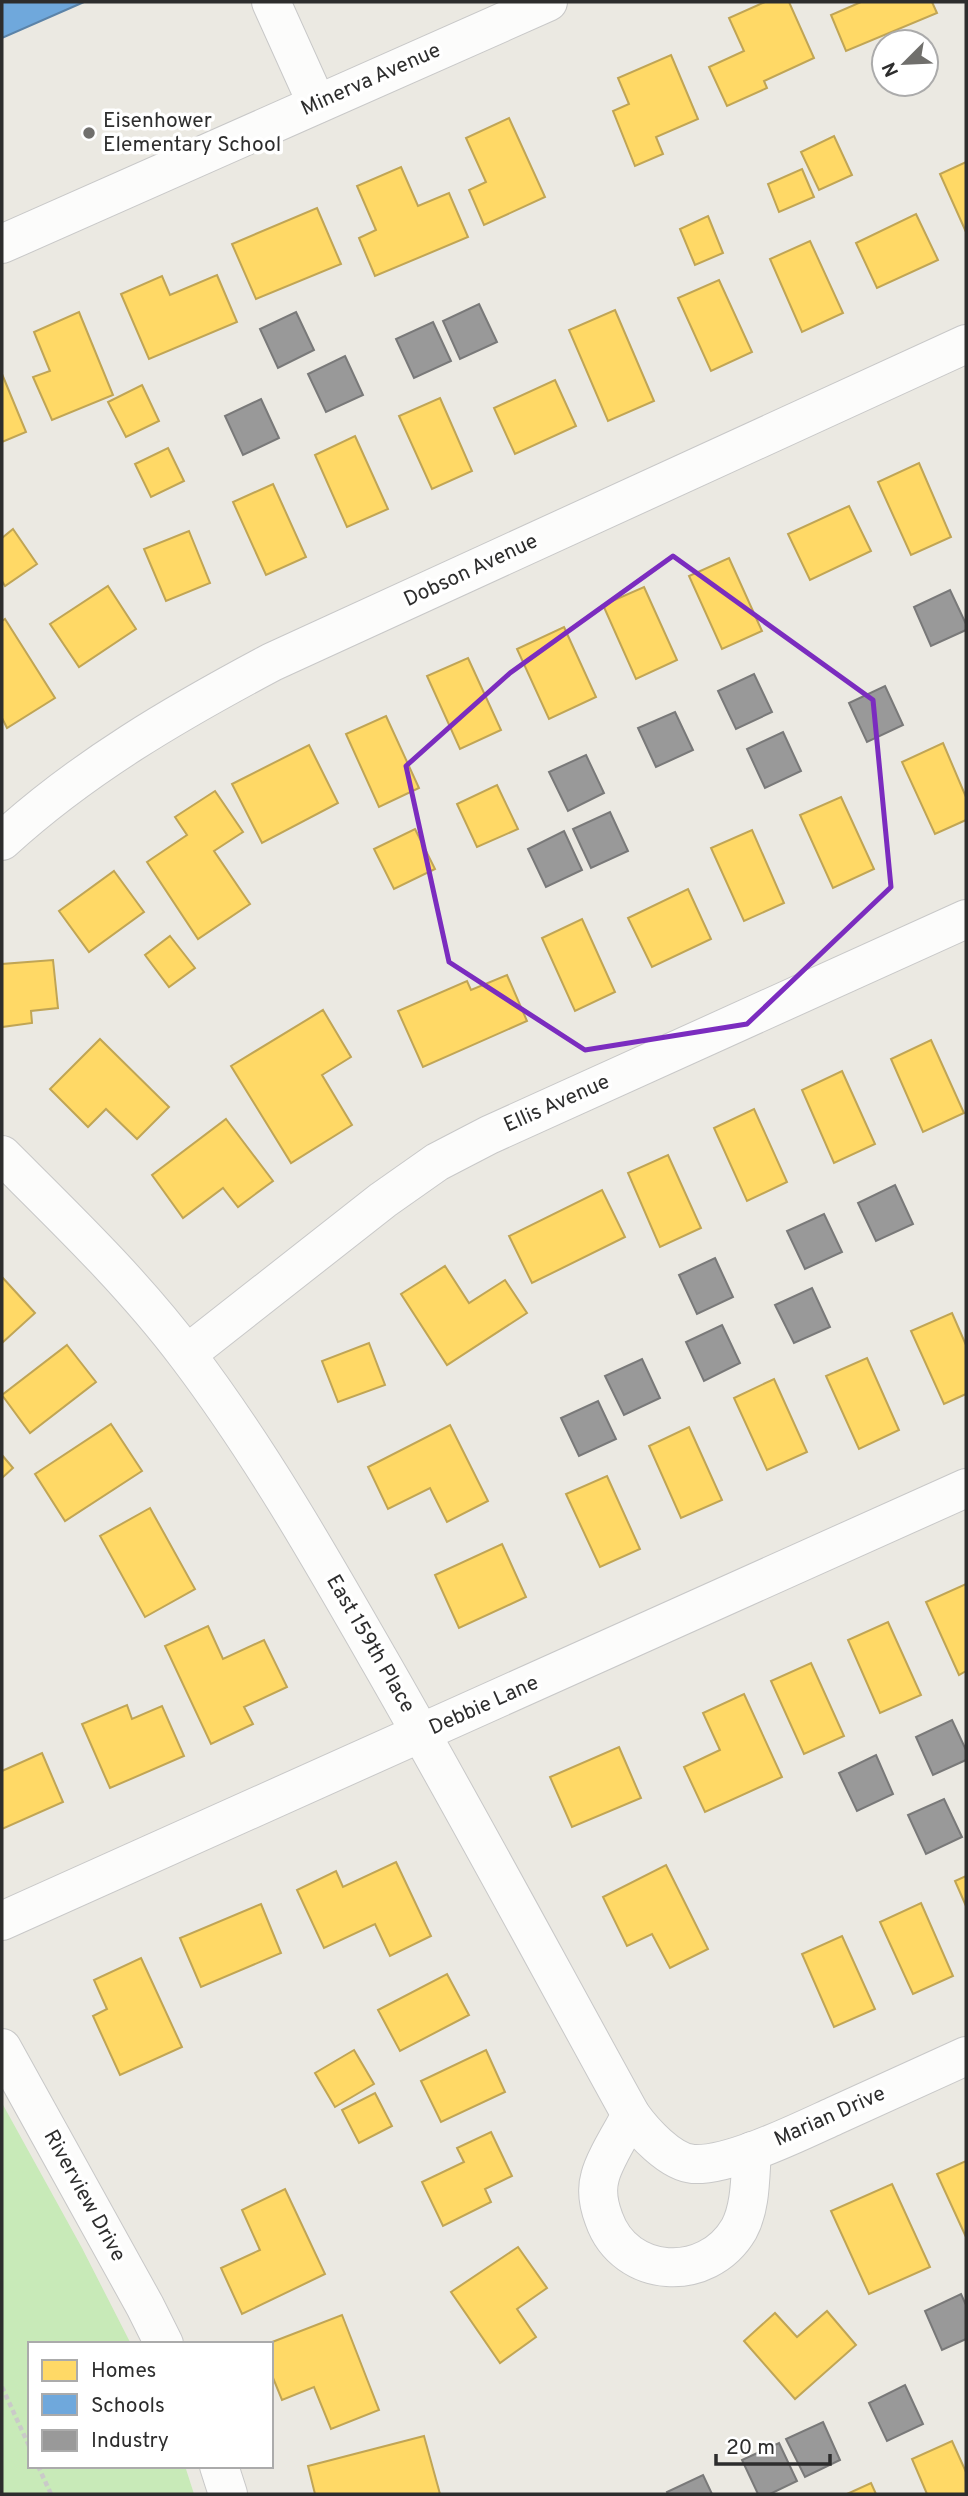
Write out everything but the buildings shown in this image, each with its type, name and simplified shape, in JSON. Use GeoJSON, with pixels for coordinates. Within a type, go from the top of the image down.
{"type":"FeatureCollection","features":[{"type":"Feature","properties":{"kind":"street"},"geometry":{"type":"LineString","coordinates":[[271,2],[317,104]]}},
{"type":"Feature","properties":{"kind":"street","name":"Minerva Avenue"},"geometry":{"type":"LineString","coordinates":[[2,244],[548,2]]}},
{"type":"Feature","properties":{"kind":"street","name":"Dobson Avenue"},"geometry":{"type":"LineString","coordinates":[[2,841],[68,785],[126,745],[195,703],[272,662],[966,344]]}},
{"type":"Feature","properties":{"kind":"street","name":"Ellis Avenue"},"geometry":{"type":"LineString","coordinates":[[187,1354],[383,1200],[437,1162],[489,1135],[966,919]]}},
{"type":"Feature","properties":{"kind":"street","name":"East 159th Place"},"geometry":{"type":"LineString","coordinates":[[2,1155],[136,1292],[187,1354],[251,1445],[313,1545],[422,1734],[631,2115],[647,2136],[690,2164]]}},
{"type":"Feature","properties":{"kind":"street","name":"Debbie Lane"},"geometry":{"type":"LineString","coordinates":[[2,1921],[966,1488]]}},
{"type":"Feature","properties":{"kind":"street","name":"Riverview Drive"},"geometry":{"type":"LineString","coordinates":[[2,2048],[163,2342]]}},
{"type":"Feature","properties":{"kind":"street","name":"Marian Drive"},"geometry":{"type":"LineString","coordinates":[[690,2164],[752,2151],[966,2056]]}},
{"type":"Feature","properties":{"kind":"street"},"geometry":{"type":"LineString","coordinates":[[631,2115],[600,2177],[598,2204],[607,2229],[623,2249],[643,2263],[667,2269],[694,2264],[719,2252],[738,2230],[747,2207],[752,2151]]}},
{"type":"Feature","properties":{"kind":"street"},"geometry":{"type":"LineString","coordinates":[[220,2468],[228,2494]]}},
{"type":"Feature","properties":{"kind":"path"},"geometry":{"type":"LineString","coordinates":[[2,2387],[28,2444]]}},
{"type":"Feature","properties":{"kind":"path"},"geometry":{"type":"LineString","coordinates":[[39,2468],[51,2494]]}},
{"type":"Feature","properties":{"kind":"highlighted area"},"geometry":{"type":"Polygon","coordinates":[[[673,556],[873,700],[891,887],[747,1024],[585,1050],[449,962],[406,766],[510,673],[673,556]]]}},
{"type":"Feature","properties":{"kind":"green space"},"geometry":{"type":"Polygon","coordinates":[[[2,2103],[130,2342],[28,2342],[28,2468],[186,2468],[194,2494],[2,2494],[2,2103]]]}},
{"type":"Feature","properties":{"kind":"place","name":"Eisenhower Elementary School"},"geometry":{"type":"Point","coordinates":[89,133]}}]}
